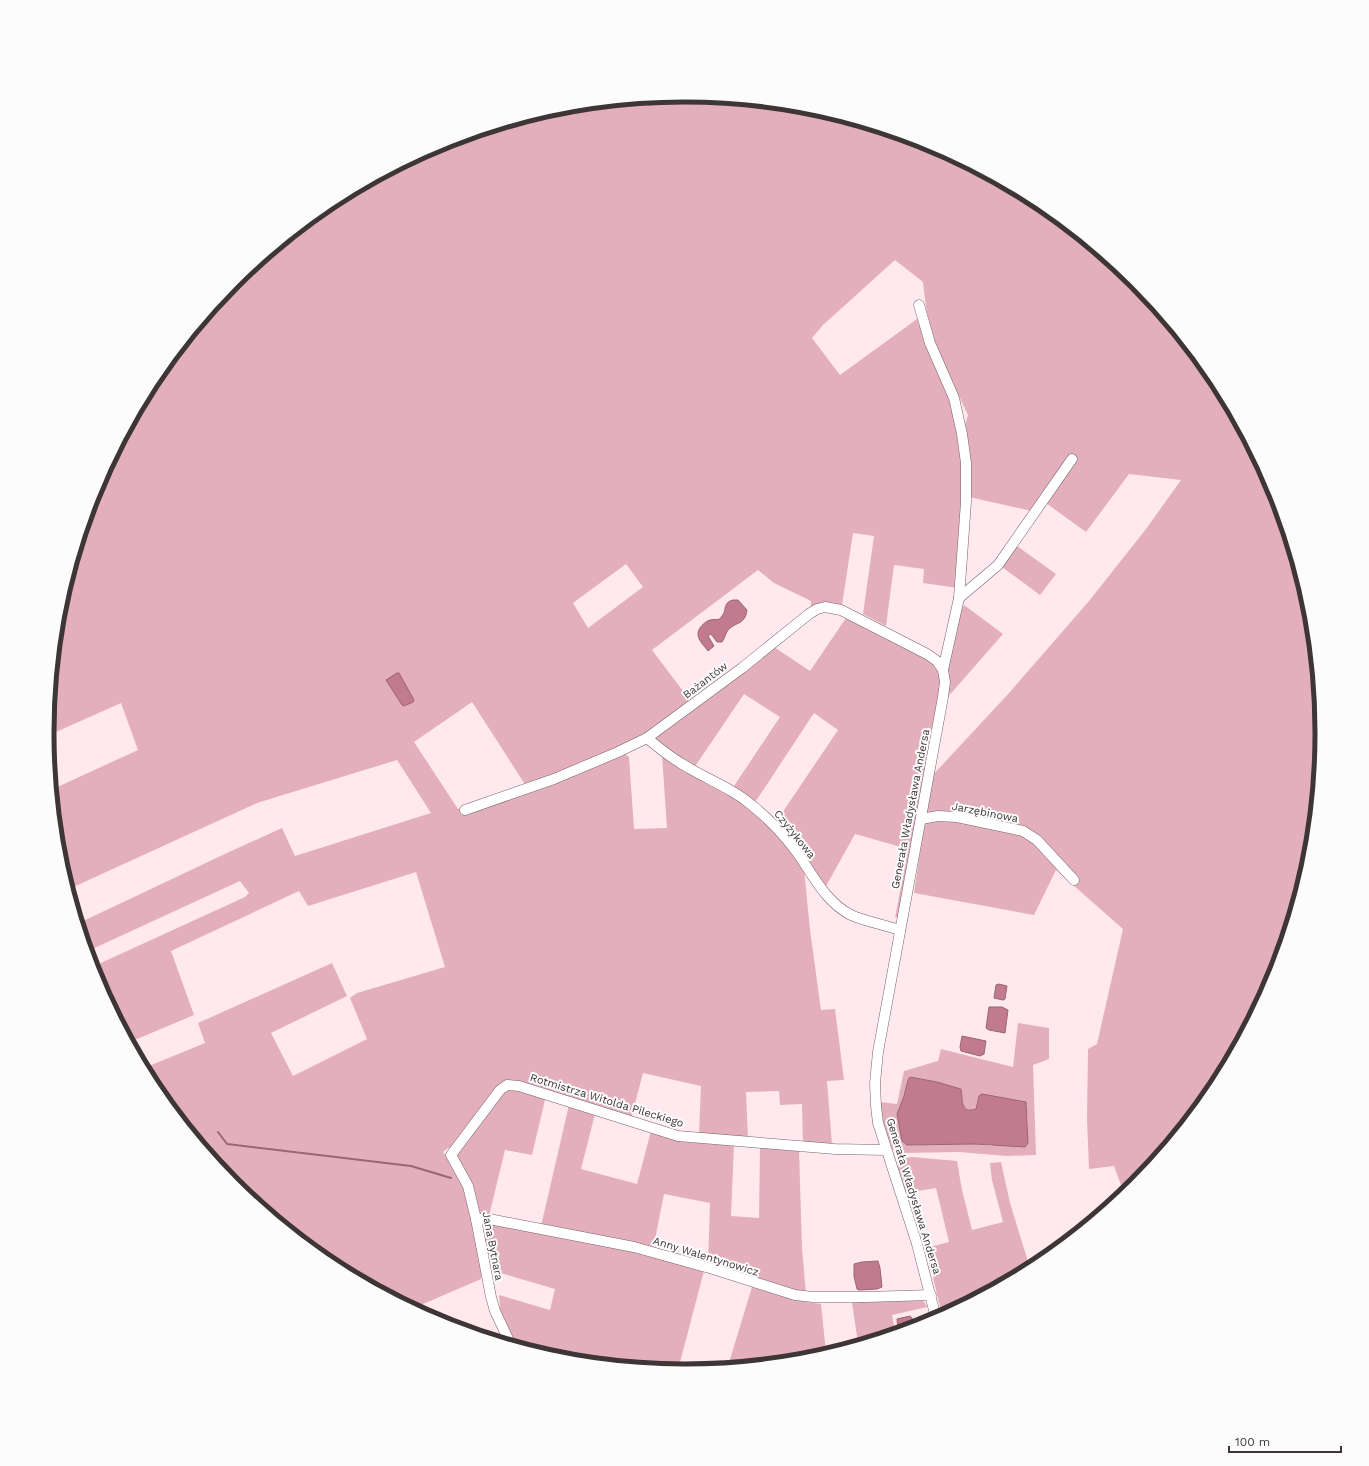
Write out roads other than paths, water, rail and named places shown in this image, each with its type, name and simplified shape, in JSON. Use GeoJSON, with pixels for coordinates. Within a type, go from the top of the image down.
{"type":"FeatureCollection","features":[{"type":"Feature","properties":{"kind":"street","name":"Generała Władysława Andersa"},"geometry":{"type":"LineString","coordinates":[[919,305],[930,343],[958,410],[965,451],[967,492],[959,598],[943,670],[945,682],[943,698],[878,1052],[876,1072],[877,1115],[886,1150],[917,1244],[935,1312]]}},
{"type":"Feature","properties":{"kind":"street"},"geometry":{"type":"LineString","coordinates":[[959,598],[998,566],[1072,459]]}},
{"type":"Feature","properties":{"kind":"street","name":"Bażantów"},"geometry":{"type":"LineString","coordinates":[[465,810],[554,779],[647,738],[742,668],[817,609],[831,607],[841,610],[926,654],[937,661],[943,670]]}},
{"type":"Feature","properties":{"kind":"street","name":"Czyżykowa"},"geometry":{"type":"LineString","coordinates":[[647,738],[660,750],[688,768],[723,786],[753,806],[770,820],[795,850],[815,881],[830,900],[850,915],[900,930]]}},
{"type":"Feature","properties":{"kind":"street","name":"Jarzębinowa"},"geometry":{"type":"LineString","coordinates":[[921,819],[938,816],[957,817],[1023,832],[1037,840],[1074,880]]}},
{"type":"Feature","properties":{"kind":"street","name":"Rotmistrza Witolda Pileckiego"},"geometry":{"type":"LineString","coordinates":[[451,1155],[500,1090],[510,1085],[518,1086],[678,1136],[835,1149],[886,1150]]}},
{"type":"Feature","properties":{"kind":"street","name":"Jana Bytnara"},"geometry":{"type":"LineString","coordinates":[[451,1155],[468,1186],[491,1297],[495,1311],[508,1338]]}},
{"type":"Feature","properties":{"kind":"street","name":"Anny Walentynowicz"},"geometry":{"type":"LineString","coordinates":[[476,1219],[489,1218],[634,1247],[713,1269],[795,1295],[813,1297],[868,1297],[931,1295]]}},
{"type":"Feature","properties":{"kind":"waterway"},"geometry":{"type":"LineString","coordinates":[[218,1132],[227,1144],[411,1166],[451,1178]]}}]}
